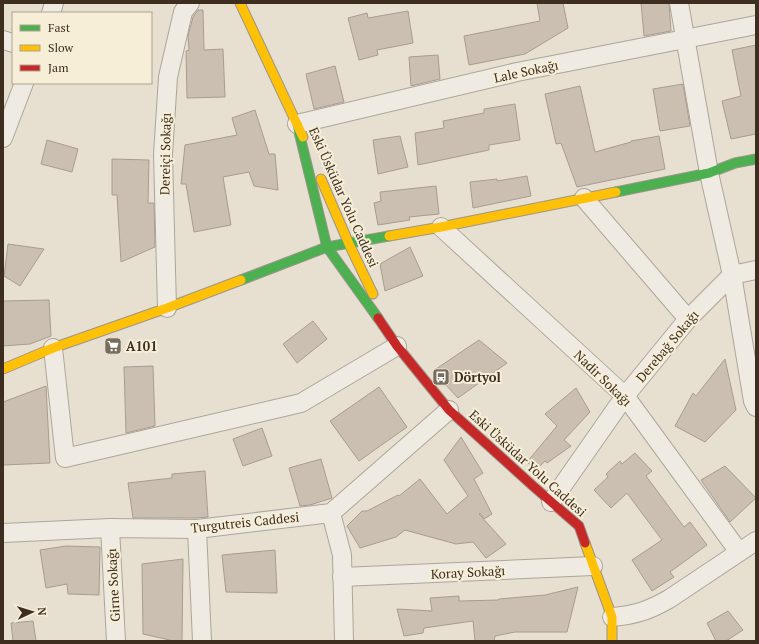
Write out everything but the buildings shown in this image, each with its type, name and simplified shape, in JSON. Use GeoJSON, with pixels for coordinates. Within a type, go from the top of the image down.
{"type":"FeatureCollection","features":[{"type":"Feature","properties":{"kind":"street","name":"Dereiçi Sokağı"},"geometry":{"type":"LineString","coordinates":[[167,308],[163,154],[168,77],[184,12],[190,3]]}},
{"type":"Feature","properties":{"kind":"street","name":"Eski Üsküdar Yolu Caddesi"},"geometry":{"type":"LineString","coordinates":[[240,3],[297,124],[349,244],[397,346]]}},
{"type":"Feature","properties":{"kind":"street"},"geometry":{"type":"LineString","coordinates":[[679,3],[709,173],[732,275],[753,402],[756,407]]}},
{"type":"Feature","properties":{"kind":"street","name":"Lale Sokağı"},"geometry":{"type":"LineString","coordinates":[[297,124],[517,72],[756,25]]}},
{"type":"Feature","properties":{"kind":"street"},"geometry":{"type":"LineString","coordinates":[[3,138],[24,84]]}},
{"type":"Feature","properties":{"kind":"street","name":"Eski Üsküdar Yolu Caddesi"},"geometry":{"type":"LineString","coordinates":[[297,124],[327,248],[397,346],[449,410],[579,526],[612,617],[612,641]]}},
{"type":"Feature","properties":{"kind":"street"},"geometry":{"type":"LineString","coordinates":[[3,369],[54,348],[167,308],[327,248],[441,227],[709,173],[735,163],[756,158]]}},
{"type":"Feature","properties":{"kind":"street"},"geometry":{"type":"LineString","coordinates":[[584,198],[688,318]]}},
{"type":"Feature","properties":{"kind":"street","name":"Nadir Sokağı"},"geometry":{"type":"LineString","coordinates":[[441,227],[625,396],[738,552]]}},
{"type":"Feature","properties":{"kind":"street"},"geometry":{"type":"LineString","coordinates":[[732,275],[756,270]]}},
{"type":"Feature","properties":{"kind":"street","name":"Derebağ Sokağı"},"geometry":{"type":"LineString","coordinates":[[551,502],[625,396],[688,318],[732,275]]}},
{"type":"Feature","properties":{"kind":"street"},"geometry":{"type":"LineString","coordinates":[[54,348],[65,458],[301,403],[397,346]]}},
{"type":"Feature","properties":{"kind":"street"},"geometry":{"type":"LineString","coordinates":[[344,641],[342,555],[331,513],[449,410]]}},
{"type":"Feature","properties":{"kind":"street","name":"Turgutreis Caddesi"},"geometry":{"type":"LineString","coordinates":[[3,533],[110,528],[197,529],[331,513]]}},
{"type":"Feature","properties":{"kind":"street","name":"Girne Sokağı"},"geometry":{"type":"LineString","coordinates":[[110,528],[116,641]]}},
{"type":"Feature","properties":{"kind":"street"},"geometry":{"type":"LineString","coordinates":[[197,529],[202,641]]}},
{"type":"Feature","properties":{"kind":"street"},"geometry":{"type":"LineString","coordinates":[[612,617],[627,616],[656,606],[669,599],[756,541]]}},
{"type":"Feature","properties":{"kind":"street","name":"Koray Sokağı"},"geometry":{"type":"LineString","coordinates":[[342,577],[593,566]]}},
{"type":"Feature","properties":{"kind":"traffic: fast"},"geometry":{"type":"LineString","coordinates":[[297,124],[327,247],[378,318]]}},
{"type":"Feature","properties":{"kind":"traffic: fast"},"geometry":{"type":"LineString","coordinates":[[616,192],[709,173],[735,163],[756,159]]}},
{"type":"Feature","properties":{"kind":"traffic: fast"},"geometry":{"type":"LineString","coordinates":[[241,280],[327,247],[389,236]]}},
{"type":"Feature","properties":{"kind":"traffic: slow"},"geometry":{"type":"LineString","coordinates":[[240,3],[303,137]]}},
{"type":"Feature","properties":{"kind":"traffic: slow"},"geometry":{"type":"LineString","coordinates":[[321,179],[349,244],[373,294]]}},
{"type":"Feature","properties":{"kind":"traffic: slow"},"geometry":{"type":"LineString","coordinates":[[389,236],[616,192]]}},
{"type":"Feature","properties":{"kind":"traffic: slow"},"geometry":{"type":"LineString","coordinates":[[3,369],[53,348],[241,280]]}},
{"type":"Feature","properties":{"kind":"traffic: slow"},"geometry":{"type":"LineString","coordinates":[[585,543],[612,617],[612,641]]}},
{"type":"Feature","properties":{"kind":"traffic: jam"},"geometry":{"type":"LineString","coordinates":[[378,318],[397,346],[449,410],[579,526],[585,543]]}},
{"type":"Feature","properties":{"kind":"place","name":"A101"},"geometry":{"type":"Point","coordinates":[113,346]}},
{"type":"Feature","properties":{"kind":"place","name":"Dörtyol"},"geometry":{"type":"Point","coordinates":[441,377]}}]}
